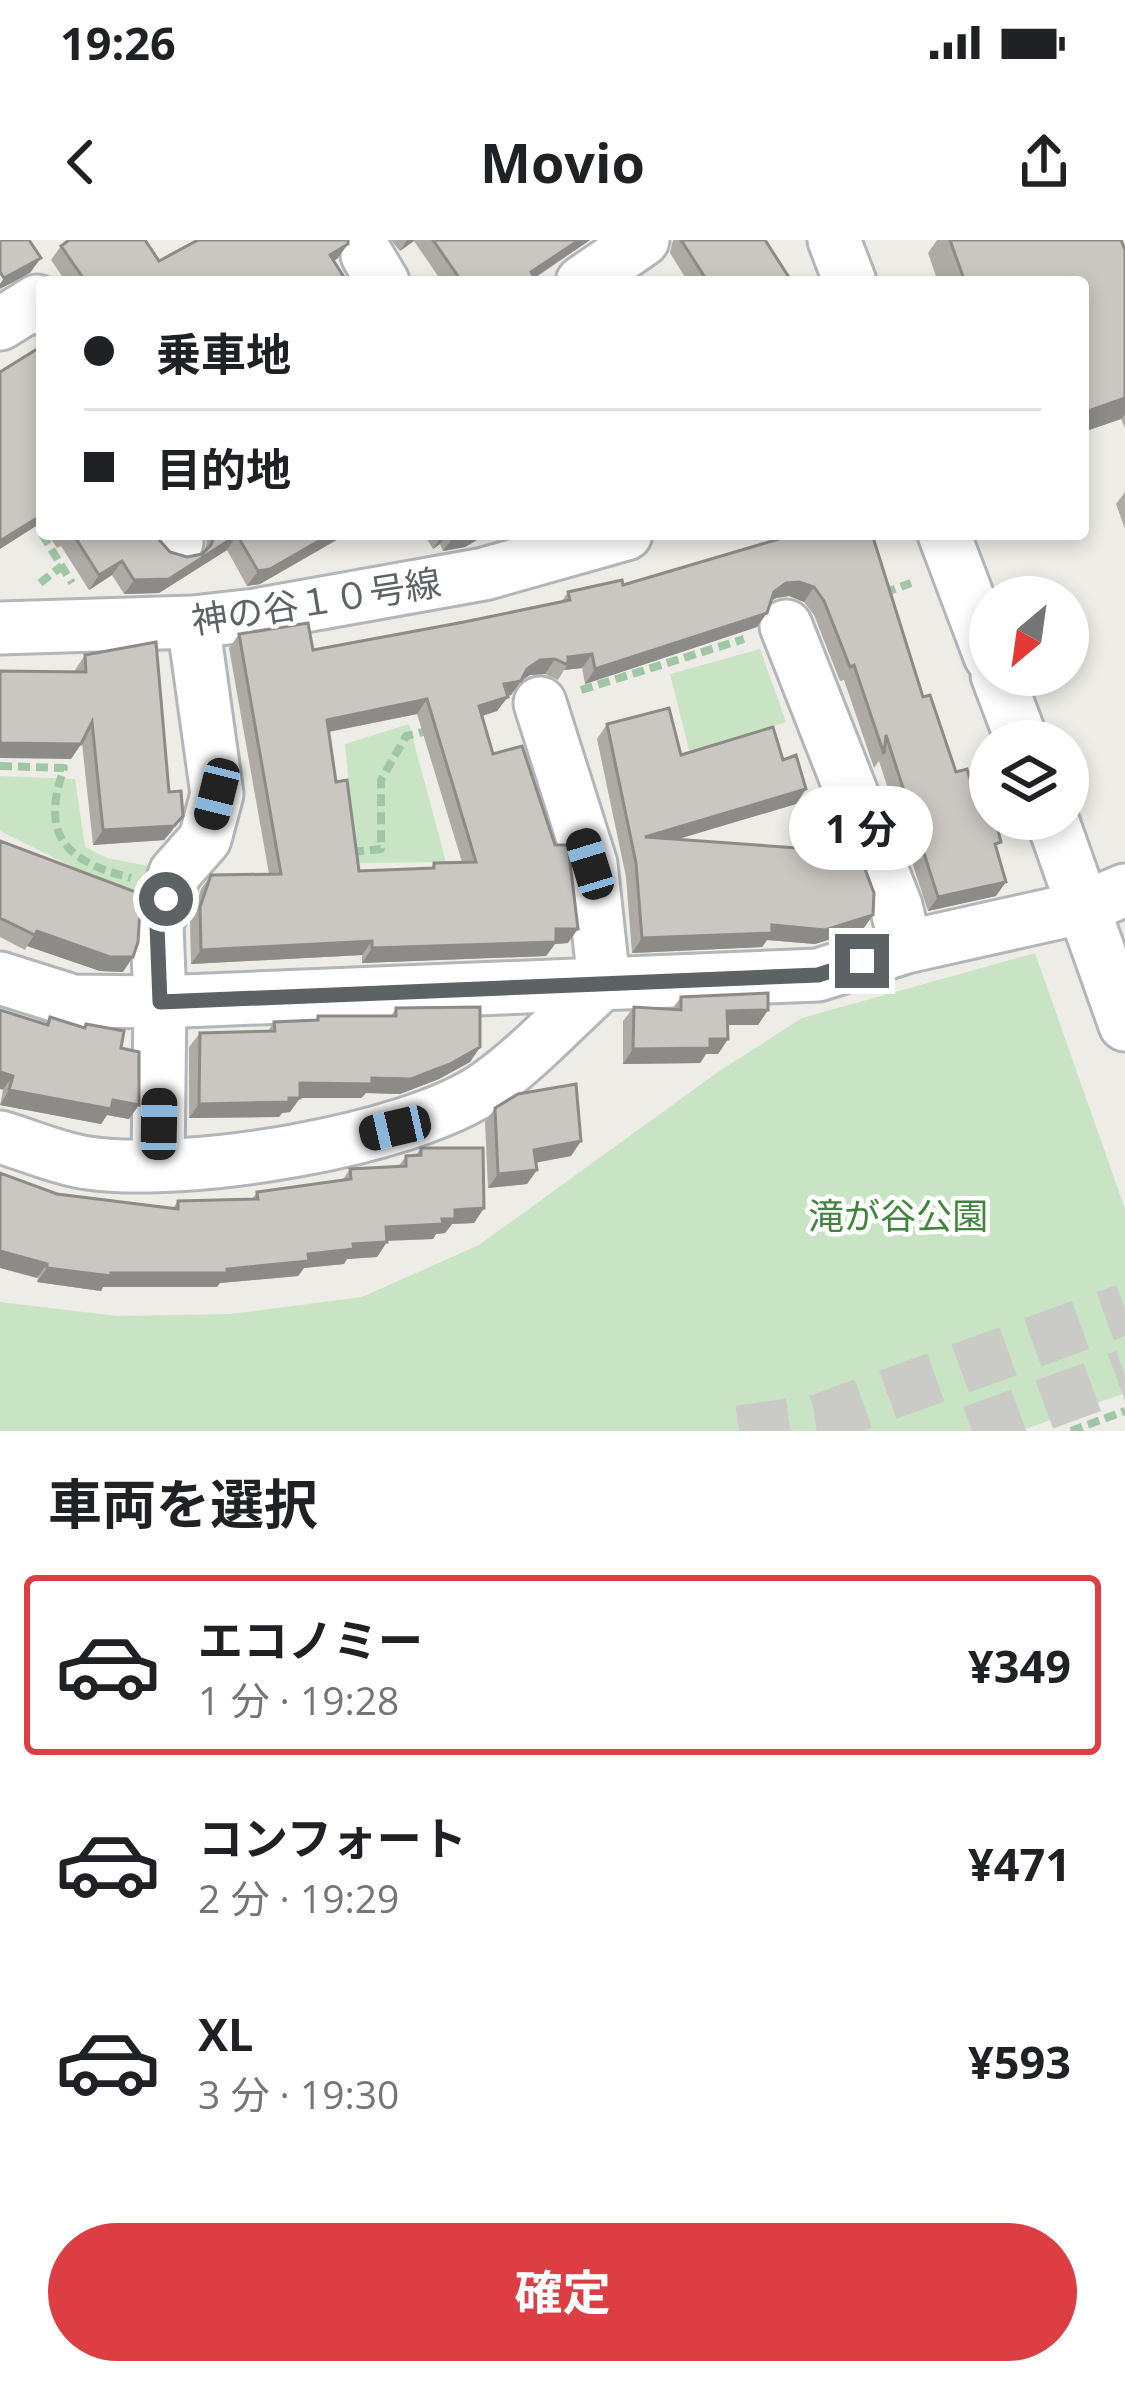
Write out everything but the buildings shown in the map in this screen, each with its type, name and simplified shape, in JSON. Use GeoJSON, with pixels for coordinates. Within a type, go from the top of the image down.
{"type":"FeatureCollection","features":[{"type":"Feature","properties":{"kind":"street"},"geometry":{"type":"LineString","coordinates":[[834,240],[848,276]]}},
{"type":"Feature","properties":{"kind":"street"},"geometry":{"type":"LineString","coordinates":[[0,323],[36,302]]}},
{"type":"Feature","properties":{"kind":"street","name":"神の谷１０号線"},"geometry":{"type":"LineString","coordinates":[[0,628],[193,622],[255,615],[484,574],[547,544],[579,540]]}},
{"type":"Feature","properties":{"kind":"street"},"geometry":{"type":"LineString","coordinates":[[946,540],[969,600]]}},
{"type":"Feature","properties":{"kind":"street"},"geometry":{"type":"LineString","coordinates":[[158,1164],[157,926],[175,873],[205,839],[217,794],[193,622]]}},
{"type":"Feature","properties":{"kind":"street"},"geometry":{"type":"LineString","coordinates":[[786,626],[896,906],[906,947]]}},
{"type":"Feature","properties":{"kind":"street"},"geometry":{"type":"LineString","coordinates":[[540,703],[590,864],[604,982]]}},
{"type":"Feature","properties":{"kind":"street"},"geometry":{"type":"LineString","coordinates":[[1066,840],[1105,899],[1125,1025]]}},
{"type":"Feature","properties":{"kind":"street"},"geometry":{"type":"LineString","coordinates":[[0,978],[73,1001],[160,1002],[818,975],[906,947],[1105,899]]}},
{"type":"Feature","properties":{"kind":"street"},"geometry":{"type":"LineString","coordinates":[[0,1137],[88,1163],[206,1163],[395,1128],[486,1088],[604,982]]}},
{"type":"Feature","properties":{"kind":"path"},"geometry":{"type":"LineString","coordinates":[[32,518],[36,524]]}},
{"type":"Feature","properties":{"kind":"path"},"geometry":{"type":"LineString","coordinates":[[46,540],[62,566]]}},
{"type":"Feature","properties":{"kind":"path"},"geometry":{"type":"LineString","coordinates":[[869,598],[911,583]]}},
{"type":"Feature","properties":{"kind":"path"},"geometry":{"type":"LineString","coordinates":[[540,703],[786,626]]}},
{"type":"Feature","properties":{"kind":"path"},"geometry":{"type":"LineString","coordinates":[[335,853],[381,849],[381,780],[406,736],[429,730]]}},
{"type":"Feature","properties":{"kind":"path"},"geometry":{"type":"LineString","coordinates":[[0,766],[64,768],[52,800],[54,827],[74,854],[102,870],[136,879],[175,873]]}},
{"type":"Feature","properties":{"kind":"path"},"geometry":{"type":"LineString","coordinates":[[1071,1431],[1125,1411]]}},
{"type":"Feature","properties":{"kind":"green space"},"geometry":{"type":"Polygon","coordinates":[[[760,649],[786,722],[690,754],[670,674],[760,649]]]}},
{"type":"Feature","properties":{"kind":"green space"},"geometry":{"type":"Polygon","coordinates":[[[409,724],[446,862],[356,863],[345,744],[409,724]]]}},
{"type":"Feature","properties":{"kind":"green space"},"geometry":{"type":"Polygon","coordinates":[[[0,776],[75,779],[85,847],[107,858],[154,867],[147,898],[111,886],[0,831],[0,776]]]}},
{"type":"Feature","properties":{"kind":"green space","name":"滝が谷公園"},"geometry":{"type":"Polygon","coordinates":[[[1035,953],[1125,1209],[1125,1393],[1020,1431],[0,1431],[0,1302],[117,1316],[230,1314],[362,1297],[479,1245],[718,1072],[802,1018],[1035,953]]]}},
{"type":"Feature","properties":{"kind":"tunnel"},"geometry":{"type":"LineString","coordinates":[[739,1431],[818,1420],[1125,1309]]}},
{"type":"Feature","properties":{"kind":"tunnel"},"geometry":{"type":"LineString","coordinates":[[972,1431],[1125,1375]]}},
{"type":"Feature","properties":{"kind":"route"},"geometry":{"type":"LineString","coordinates":[[166,899],[157,926],[160,1002],[818,975],[862,961]]}}]}
